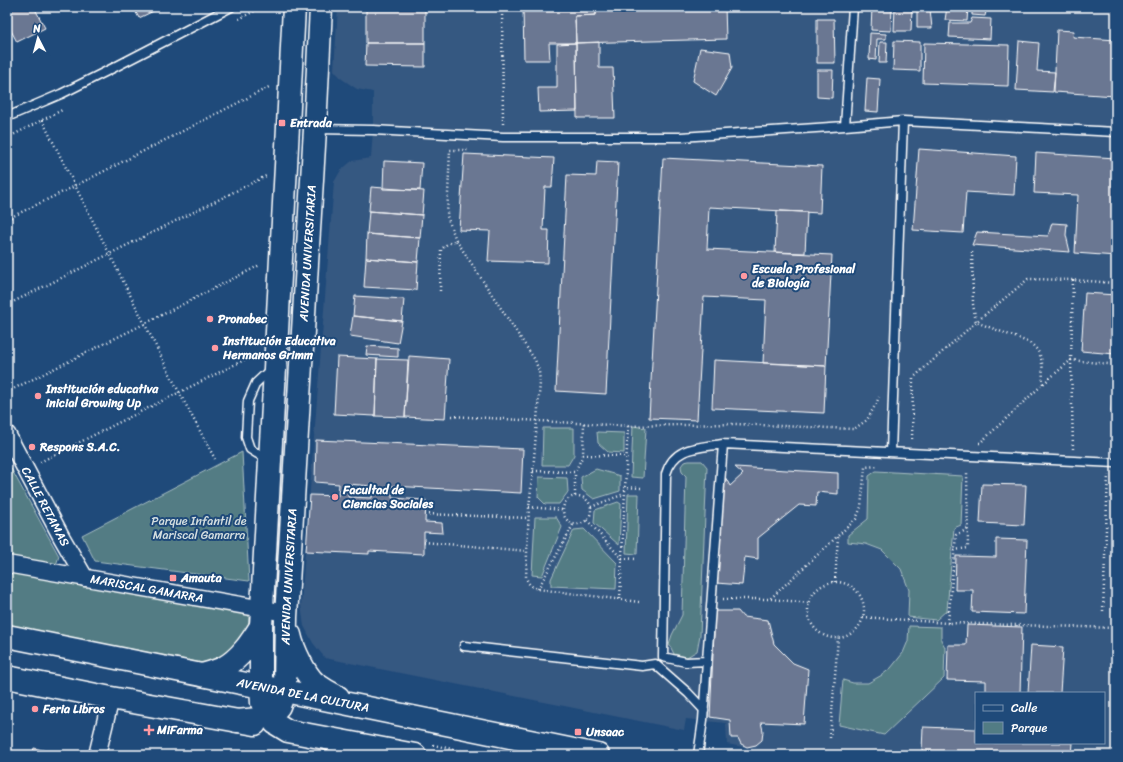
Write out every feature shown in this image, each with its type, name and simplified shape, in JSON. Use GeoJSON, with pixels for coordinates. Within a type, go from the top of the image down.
{"type":"FeatureCollection","features":[{"type":"Feature","properties":{"kind":"main road","name":"AVENIDA UNIVERSITARIA"},"geometry":{"type":"LineString","coordinates":[[269,715],[262,703],[262,617],[294,7]]}},
{"type":"Feature","properties":{"kind":"main road","name":"AVENIDA UNIVERSITARIA"},"geometry":{"type":"LineString","coordinates":[[285,690],[286,615],[321,7]]}},
{"type":"Feature","properties":{"kind":"main road"},"geometry":{"type":"LineString","coordinates":[[288,128],[315,129]]}},
{"type":"Feature","properties":{"kind":"main road"},"geometry":{"type":"LineString","coordinates":[[286,615],[294,650],[315,683],[340,698],[361,706]]}},
{"type":"Feature","properties":{"kind":"main road"},"geometry":{"type":"LineString","coordinates":[[202,675],[222,668],[233,661],[246,649],[262,617]]}},
{"type":"Feature","properties":{"kind":"main road","name":"AVENIDA DE LA CULTURA"},"geometry":{"type":"LineString","coordinates":[[7,636],[285,690],[598,755]]}},
{"type":"Feature","properties":{"kind":"main road"},"geometry":{"type":"LineString","coordinates":[[7,677],[416,755]]}},
{"type":"Feature","properties":{"kind":"main road"},"geometry":{"type":"LineString","coordinates":[[237,721],[258,719],[273,713],[279,706],[285,690]]}},
{"type":"Feature","properties":{"kind":"main road"},"geometry":{"type":"LineString","coordinates":[[269,715],[278,725],[288,731]]}},
{"type":"Feature","properties":{"kind":"street","name":"CALLE RETAMAS"},"geometry":{"type":"LineString","coordinates":[[7,434],[85,578]]}},
{"type":"Feature","properties":{"kind":"street","name":"MARISCAL GAMARRA"},"geometry":{"type":"LineString","coordinates":[[7,564],[85,578],[262,617],[286,615]]}},
{"type":"Feature","properties":{"kind":"street"},"geometry":{"type":"LineString","coordinates":[[97,755],[111,698]]}},
{"type":"Feature","properties":{"kind":"lane"},"geometry":{"type":"LineString","coordinates":[[7,117],[74,88],[231,7]]}},
{"type":"Feature","properties":{"kind":"lane"},"geometry":{"type":"LineString","coordinates":[[845,126],[853,7]]}},
{"type":"Feature","properties":{"kind":"lane"},"geometry":{"type":"LineString","coordinates":[[315,129],[373,130],[503,137],[681,137],[845,126],[903,120],[1116,132]]}},
{"type":"Feature","properties":{"kind":"lane"},"geometry":{"type":"LineString","coordinates":[[891,452],[903,120]]}},
{"type":"Feature","properties":{"kind":"lane"},"geometry":{"type":"LineString","coordinates":[[698,755],[704,710],[706,661],[723,444]]}},
{"type":"Feature","properties":{"kind":"lane"},"geometry":{"type":"LineString","coordinates":[[464,646],[642,666],[655,664],[660,661],[663,657],[666,474],[668,466],[679,453],[686,450],[723,444],[1116,462]]}},
{"type":"Feature","properties":{"kind":"lane"},"geometry":{"type":"LineString","coordinates":[[663,657],[686,662],[706,661]]}},
{"type":"Feature","properties":{"kind":"lane"},"geometry":{"type":"LineString","coordinates":[[655,664],[688,692],[704,710]]}},
{"type":"Feature","properties":{"kind":"path"},"geometry":{"type":"LineString","coordinates":[[502,7],[503,137]]}},
{"type":"Feature","properties":{"kind":"path"},"geometry":{"type":"LineString","coordinates":[[7,219],[75,186],[290,76]]}},
{"type":"Feature","properties":{"kind":"path"},"geometry":{"type":"LineString","coordinates":[[42,120],[144,324],[215,459]]}},
{"type":"Feature","properties":{"kind":"path"},"geometry":{"type":"LineString","coordinates":[[450,150],[447,216],[456,240],[535,360],[539,371],[540,383],[529,507],[526,577],[529,584],[538,589],[638,602]]}},
{"type":"Feature","properties":{"kind":"path"},"geometry":{"type":"LineString","coordinates":[[7,305],[286,166]]}},
{"type":"Feature","properties":{"kind":"path"},"geometry":{"type":"LineString","coordinates":[[440,290],[441,250],[446,245],[456,240]]}},
{"type":"Feature","properties":{"kind":"path"},"geometry":{"type":"LineString","coordinates":[[972,252],[973,304],[976,322]]}},
{"type":"Feature","properties":{"kind":"path"},"geometry":{"type":"LineString","coordinates":[[7,392],[282,254]]}},
{"type":"Feature","properties":{"kind":"path"},"geometry":{"type":"LineString","coordinates":[[919,440],[912,439],[913,378],[976,322],[1028,279],[1116,283]]}},
{"type":"Feature","properties":{"kind":"path"},"geometry":{"type":"LineString","coordinates":[[1073,280],[1071,360],[1073,449]]}},
{"type":"Feature","properties":{"kind":"path"},"geometry":{"type":"LineString","coordinates":[[976,322],[1034,345],[1041,355],[1043,384]]}},
{"type":"Feature","properties":{"kind":"path"},"geometry":{"type":"LineString","coordinates":[[26,469],[179,392],[276,354]]}},
{"type":"Feature","properties":{"kind":"path"},"geometry":{"type":"LineString","coordinates":[[973,442],[980,443],[1071,360],[1108,364]]}},
{"type":"Feature","properties":{"kind":"path"},"geometry":{"type":"LineString","coordinates":[[452,416],[628,426],[735,424],[854,428],[867,420],[877,402],[879,395]]}},
{"type":"Feature","properties":{"kind":"path"},"geometry":{"type":"LineString","coordinates":[[575,496],[576,472],[583,455],[584,423]]}},
{"type":"Feature","properties":{"kind":"path"},"geometry":{"type":"LineString","coordinates":[[620,599],[628,426]]}},
{"type":"Feature","properties":{"kind":"path"},"geometry":{"type":"LineString","coordinates":[[583,455],[627,456]]}},
{"type":"Feature","properties":{"kind":"path"},"geometry":{"type":"LineString","coordinates":[[770,599],[856,519],[859,513],[865,467]]}},
{"type":"Feature","properties":{"kind":"path"},"geometry":{"type":"LineString","coordinates":[[533,471],[576,472]]}},
{"type":"Feature","properties":{"kind":"path"},"geometry":{"type":"LineString","coordinates":[[954,550],[968,548],[967,471]]}},
{"type":"Feature","properties":{"kind":"path"},"geometry":{"type":"LineString","coordinates":[[1103,611],[1108,474]]}},
{"type":"Feature","properties":{"kind":"path"},"geometry":{"type":"LineString","coordinates":[[624,488],[641,488]]}},
{"type":"Feature","properties":{"kind":"path"},"geometry":{"type":"LineString","coordinates":[[591,507],[624,494]]}},
{"type":"Feature","properties":{"kind":"path"},"geometry":{"type":"LineString","coordinates":[[575,496],[582,497],[588,501],[591,507],[591,514],[583,523],[571,523],[566,519],[564,514],[563,508],[565,502],[575,496]]}},
{"type":"Feature","properties":{"kind":"path"},"geometry":{"type":"LineString","coordinates":[[529,507],[564,510]]}},
{"type":"Feature","properties":{"kind":"path"},"geometry":{"type":"LineString","coordinates":[[425,514],[529,518]]}},
{"type":"Feature","properties":{"kind":"path"},"geometry":{"type":"LineString","coordinates":[[587,520],[621,558],[636,559]]}},
{"type":"Feature","properties":{"kind":"path"},"geometry":{"type":"LineString","coordinates":[[538,589],[574,523]]}},
{"type":"Feature","properties":{"kind":"path"},"geometry":{"type":"LineString","coordinates":[[948,623],[956,535],[968,529]]}},
{"type":"Feature","properties":{"kind":"path"},"geometry":{"type":"LineString","coordinates":[[835,582],[838,536]]}},
{"type":"Feature","properties":{"kind":"path"},"geometry":{"type":"LineString","coordinates":[[424,542],[527,551]]}},
{"type":"Feature","properties":{"kind":"path"},"geometry":{"type":"LineString","coordinates":[[835,582],[843,583],[858,592],[864,608],[860,625],[846,636],[838,638],[829,637],[821,633],[810,620],[808,611],[809,603],[819,588],[826,584],[835,582]]}},
{"type":"Feature","properties":{"kind":"path"},"geometry":{"type":"LineString","coordinates":[[711,600],[770,599],[809,603]]}},
{"type":"Feature","properties":{"kind":"path"},"geometry":{"type":"LineString","coordinates":[[863,617],[948,623],[1116,628]]}},
{"type":"Feature","properties":{"kind":"path"},"geometry":{"type":"LineString","coordinates":[[830,738],[838,638]]}},
{"type":"Feature","properties":{"kind":"shaded area"},"geometry":{"type":"Polygon","coordinates":[[[338,7],[1116,7],[1116,755],[784,755],[727,744],[726,723],[686,719],[684,730],[325,658],[313,643],[304,626],[301,605],[334,182],[341,170],[352,161],[371,158],[373,130],[373,92],[357,89],[342,79],[334,70],[338,7]]]}},
{"type":"Feature","properties":{"kind":"green space"},"geometry":{"type":"Polygon","coordinates":[[[633,426],[646,428],[643,478],[631,477],[633,426]]]}},
{"type":"Feature","properties":{"kind":"green space"},"geometry":{"type":"Polygon","coordinates":[[[543,428],[574,428],[574,455],[568,465],[542,465],[543,428]]]}},
{"type":"Feature","properties":{"kind":"green space"},"geometry":{"type":"Polygon","coordinates":[[[597,432],[624,433],[624,453],[608,452],[598,443],[597,432]]]}},
{"type":"Feature","properties":{"kind":"green space","name":"Parque Infantil de Mariscal Gamarra"},"geometry":{"type":"Polygon","coordinates":[[[242,452],[249,581],[95,561],[82,535],[242,452]]]}},
{"type":"Feature","properties":{"kind":"green space"},"geometry":{"type":"Polygon","coordinates":[[[7,461],[59,556],[56,565],[7,557],[7,461]]]}},
{"type":"Feature","properties":{"kind":"green space"},"geometry":{"type":"Polygon","coordinates":[[[702,461],[707,467],[700,635],[697,651],[687,657],[674,654],[669,644],[682,615],[686,476],[682,472],[681,466],[684,462],[702,461]]]}},
{"type":"Feature","properties":{"kind":"green space"},"geometry":{"type":"Polygon","coordinates":[[[596,469],[620,476],[620,491],[594,499],[582,490],[581,477],[596,469]]]}},
{"type":"Feature","properties":{"kind":"green space"},"geometry":{"type":"Polygon","coordinates":[[[876,471],[963,476],[961,525],[954,528],[947,610],[936,620],[908,617],[909,590],[901,569],[882,550],[866,544],[848,542],[848,535],[868,519],[869,476],[876,471]]]}},
{"type":"Feature","properties":{"kind":"green space"},"geometry":{"type":"Polygon","coordinates":[[[539,477],[567,478],[568,492],[559,504],[545,504],[538,497],[539,477]]]}},
{"type":"Feature","properties":{"kind":"green space"},"geometry":{"type":"Polygon","coordinates":[[[628,494],[639,494],[637,554],[626,553],[628,494]]]}},
{"type":"Feature","properties":{"kind":"green space"},"geometry":{"type":"Polygon","coordinates":[[[618,502],[621,504],[619,545],[594,523],[595,510],[618,502]]]}},
{"type":"Feature","properties":{"kind":"green space"},"geometry":{"type":"Polygon","coordinates":[[[535,517],[556,517],[562,527],[542,576],[532,575],[535,517]]]}},
{"type":"Feature","properties":{"kind":"green space"},"geometry":{"type":"Polygon","coordinates":[[[584,529],[617,563],[616,589],[551,586],[551,579],[574,530],[584,529]]]}},
{"type":"Feature","properties":{"kind":"green space"},"geometry":{"type":"Polygon","coordinates":[[[7,570],[249,612],[248,642],[218,666],[7,625],[7,570]]]}},
{"type":"Feature","properties":{"kind":"green space"},"geometry":{"type":"Polygon","coordinates":[[[909,626],[941,627],[941,640],[945,647],[944,678],[884,735],[839,725],[843,680],[853,683],[868,683],[891,668],[903,653],[908,641],[909,626]]]}},
{"type":"Feature","properties":{"kind":"building"},"geometry":{"type":"Polygon","coordinates":[[[7,7],[34,7],[45,28],[17,42],[7,23],[7,7]]]}},
{"type":"Feature","properties":{"kind":"building"},"geometry":{"type":"Polygon","coordinates":[[[133,7],[162,7],[139,18],[133,7]]]}},
{"type":"Feature","properties":{"kind":"building"},"geometry":{"type":"Polygon","coordinates":[[[366,7],[425,7],[425,43],[366,43],[366,7]]]}},
{"type":"Feature","properties":{"kind":"building"},"geometry":{"type":"Polygon","coordinates":[[[523,7],[596,7],[596,15],[575,16],[576,43],[549,43],[550,60],[524,60],[523,7]]]}},
{"type":"Feature","properties":{"kind":"building"},"geometry":{"type":"Polygon","coordinates":[[[596,7],[725,7],[726,39],[576,43],[575,16],[596,15],[596,7]]]}},
{"type":"Feature","properties":{"kind":"building"},"geometry":{"type":"Polygon","coordinates":[[[872,7],[892,7],[891,31],[871,30],[872,7]]]}},
{"type":"Feature","properties":{"kind":"building"},"geometry":{"type":"Polygon","coordinates":[[[895,7],[912,7],[911,31],[894,31],[895,7]]]}},
{"type":"Feature","properties":{"kind":"building"},"geometry":{"type":"Polygon","coordinates":[[[947,7],[968,7],[967,21],[945,20],[947,7]]]}},
{"type":"Feature","properties":{"kind":"building"},"geometry":{"type":"Polygon","coordinates":[[[972,7],[987,7],[985,16],[972,15],[972,7]]]}},
{"type":"Feature","properties":{"kind":"building"},"geometry":{"type":"Polygon","coordinates":[[[917,8],[930,9],[932,28],[917,28],[917,8]]]}},
{"type":"Feature","properties":{"kind":"building"},"geometry":{"type":"Polygon","coordinates":[[[972,18],[991,19],[990,39],[949,37],[950,23],[970,23],[972,18]]]}},
{"type":"Feature","properties":{"kind":"building"},"geometry":{"type":"Polygon","coordinates":[[[817,19],[834,19],[835,63],[817,63],[817,19]]]}},
{"type":"Feature","properties":{"kind":"building"},"geometry":{"type":"Polygon","coordinates":[[[1057,30],[1074,31],[1073,37],[1116,40],[1116,96],[1054,92],[1057,30]]]}},
{"type":"Feature","properties":{"kind":"building"},"geometry":{"type":"Polygon","coordinates":[[[870,33],[886,34],[886,39],[877,39],[876,60],[869,59],[870,33]]]}},
{"type":"Feature","properties":{"kind":"building"},"geometry":{"type":"Polygon","coordinates":[[[894,41],[920,42],[920,71],[893,70],[894,41]]]}},
{"type":"Feature","properties":{"kind":"building"},"geometry":{"type":"Polygon","coordinates":[[[1019,41],[1039,43],[1037,71],[1055,72],[1053,92],[1016,90],[1019,41]]]}},
{"type":"Feature","properties":{"kind":"building"},"geometry":{"type":"Polygon","coordinates":[[[599,42],[599,68],[613,68],[615,118],[577,118],[576,43],[599,42]]]}},
{"type":"Feature","properties":{"kind":"building"},"geometry":{"type":"Polygon","coordinates":[[[880,42],[887,42],[886,63],[879,63],[880,42]]]}},
{"type":"Feature","properties":{"kind":"building"},"geometry":{"type":"Polygon","coordinates":[[[366,43],[425,43],[425,67],[365,66],[366,43]]]}},
{"type":"Feature","properties":{"kind":"building"},"geometry":{"type":"Polygon","coordinates":[[[576,43],[577,111],[539,112],[538,88],[557,88],[557,44],[576,43]]]}},
{"type":"Feature","properties":{"kind":"building"},"geometry":{"type":"Polygon","coordinates":[[[924,43],[1009,45],[1008,86],[923,83],[924,43]]]}},
{"type":"Feature","properties":{"kind":"building"},"geometry":{"type":"Polygon","coordinates":[[[700,48],[730,52],[732,68],[716,96],[693,81],[700,48]]]}},
{"type":"Feature","properties":{"kind":"building"},"geometry":{"type":"Polygon","coordinates":[[[817,70],[833,70],[832,98],[817,97],[817,70]]]}},
{"type":"Feature","properties":{"kind":"building"},"geometry":{"type":"Polygon","coordinates":[[[867,78],[880,79],[878,112],[865,111],[867,78]]]}},
{"type":"Feature","properties":{"kind":"building"},"geometry":{"type":"Polygon","coordinates":[[[919,149],[1016,156],[1014,195],[966,192],[963,233],[913,230],[919,149]]]}},
{"type":"Feature","properties":{"kind":"building"},"geometry":{"type":"Polygon","coordinates":[[[1036,153],[1116,158],[1116,256],[1075,253],[1078,195],[1034,193],[1036,153]]]}},
{"type":"Feature","properties":{"kind":"building"},"geometry":{"type":"Polygon","coordinates":[[[464,154],[554,158],[552,187],[545,187],[543,230],[549,230],[548,263],[488,261],[490,231],[459,230],[464,154]]]}},
{"type":"Feature","properties":{"kind":"building","name":"Escuela Profesional de Biología"},"geometry":{"type":"Polygon","coordinates":[[[663,158],[822,166],[820,213],[709,207],[707,249],[832,255],[826,366],[763,363],[766,300],[704,297],[697,420],[649,418],[663,158]]]}},
{"type":"Feature","properties":{"kind":"building"},"geometry":{"type":"Polygon","coordinates":[[[384,161],[422,163],[420,190],[383,189],[384,161]]]}},
{"type":"Feature","properties":{"kind":"building"},"geometry":{"type":"Polygon","coordinates":[[[597,161],[618,162],[606,394],[556,391],[567,175],[596,176],[597,161]]]}},
{"type":"Feature","properties":{"kind":"building"},"geometry":{"type":"Polygon","coordinates":[[[371,187],[424,191],[422,215],[369,211],[371,187]]]}},
{"type":"Feature","properties":{"kind":"building"},"geometry":{"type":"Polygon","coordinates":[[[369,211],[422,215],[420,238],[367,234],[369,211]]]}},
{"type":"Feature","properties":{"kind":"building"},"geometry":{"type":"Polygon","coordinates":[[[777,211],[807,212],[805,253],[775,252],[777,211]]]}},
{"type":"Feature","properties":{"kind":"building"},"geometry":{"type":"Polygon","coordinates":[[[1052,223],[1067,224],[1066,235],[1070,252],[972,245],[977,232],[1048,236],[1052,223]]]}},
{"type":"Feature","properties":{"kind":"building"},"geometry":{"type":"Polygon","coordinates":[[[367,234],[420,238],[418,262],[366,258],[367,234]]]}},
{"type":"Feature","properties":{"kind":"building"},"geometry":{"type":"Polygon","coordinates":[[[366,258],[418,262],[416,290],[364,287],[366,258]]]}},
{"type":"Feature","properties":{"kind":"building"},"geometry":{"type":"Polygon","coordinates":[[[1085,293],[1116,295],[1116,413],[1111,412],[1115,354],[1081,351],[1085,293]]]}},
{"type":"Feature","properties":{"kind":"building"},"geometry":{"type":"Polygon","coordinates":[[[355,296],[404,299],[402,321],[353,316],[355,296]]]}},
{"type":"Feature","properties":{"kind":"building"},"geometry":{"type":"Polygon","coordinates":[[[353,316],[402,321],[398,343],[350,336],[353,316]]]}},
{"type":"Feature","properties":{"kind":"building"},"geometry":{"type":"Polygon","coordinates":[[[367,346],[398,348],[398,357],[366,355],[367,346]]]}},
{"type":"Feature","properties":{"kind":"building"},"geometry":{"type":"Polygon","coordinates":[[[409,356],[449,359],[445,419],[405,417],[409,356]]]}},
{"type":"Feature","properties":{"kind":"building"},"geometry":{"type":"Polygon","coordinates":[[[337,357],[377,359],[375,416],[334,414],[337,357]]]}},
{"type":"Feature","properties":{"kind":"building"},"geometry":{"type":"Polygon","coordinates":[[[377,359],[408,360],[405,417],[375,416],[377,359]]]}},
{"type":"Feature","properties":{"kind":"building"},"geometry":{"type":"Polygon","coordinates":[[[714,360],[826,366],[824,413],[712,408],[714,360]]]}},
{"type":"Feature","properties":{"kind":"building","name":"Facultad de Ciencias Sociales"},"geometry":{"type":"Polygon","coordinates":[[[316,440],[523,449],[521,493],[392,486],[392,498],[426,500],[425,522],[442,523],[443,533],[424,532],[424,554],[369,551],[369,554],[306,551],[310,495],[338,496],[339,484],[315,482],[316,440]],[[348,484],[348,497],[372,498],[372,486],[348,484]]]}},
{"type":"Feature","properties":{"kind":"building"},"geometry":{"type":"Polygon","coordinates":[[[735,467],[838,473],[838,494],[817,492],[816,506],[799,505],[758,538],[758,559],[745,557],[742,585],[716,583],[723,473],[730,486],[743,474],[735,467]]]}},
{"type":"Feature","properties":{"kind":"building"},"geometry":{"type":"Polygon","coordinates":[[[982,484],[1026,485],[1024,525],[980,523],[982,484]]]}},
{"type":"Feature","properties":{"kind":"building"},"geometry":{"type":"Polygon","coordinates":[[[996,539],[1027,540],[1024,614],[972,612],[973,590],[955,590],[956,556],[996,557],[996,539]]]}},
{"type":"Feature","properties":{"kind":"building"},"geometry":{"type":"Polygon","coordinates":[[[715,611],[738,611],[743,617],[768,620],[774,644],[793,663],[808,669],[804,724],[761,722],[763,731],[762,740],[756,745],[747,747],[741,744],[738,738],[731,738],[730,720],[710,717],[715,611]]]}},
{"type":"Feature","properties":{"kind":"building"},"geometry":{"type":"Polygon","coordinates":[[[967,625],[1022,627],[1020,692],[986,692],[986,681],[947,680],[948,645],[966,645],[967,625]]]}},
{"type":"Feature","properties":{"kind":"building"},"geometry":{"type":"Polygon","coordinates":[[[1031,645],[1063,647],[1060,692],[1028,692],[1031,645]]]}},
{"type":"Feature","properties":{"kind":"building"},"geometry":{"type":"Polygon","coordinates":[[[923,727],[975,729],[975,744],[1073,744],[1072,755],[964,755],[964,753],[922,751],[923,727]]]}},
{"type":"Feature","properties":{"kind":"building"},"geometry":{"type":"Polygon","coordinates":[[[34,748],[64,755],[32,755],[34,748]]]}},
{"type":"Feature","properties":{"kind":"place","name":"Entrada"},"geometry":{"type":"Point","coordinates":[282,123]}},
{"type":"Feature","properties":{"kind":"place","name":"Escuela Profesional de Biología"},"geometry":{"type":"Point","coordinates":[744,276]}},
{"type":"Feature","properties":{"kind":"place","name":"Pronabec"},"geometry":{"type":"Point","coordinates":[210,319]}},
{"type":"Feature","properties":{"kind":"place","name":"Institución Educativa Hermanos Grimm"},"geometry":{"type":"Point","coordinates":[215,348]}},
{"type":"Feature","properties":{"kind":"place","name":"Institución educativa inicial Growing Up"},"geometry":{"type":"Point","coordinates":[38,396]}},
{"type":"Feature","properties":{"kind":"place","name":"Respons S.A.C."},"geometry":{"type":"Point","coordinates":[32,447]}},
{"type":"Feature","properties":{"kind":"place","name":"Facultad de Ciencias Sociales"},"geometry":{"type":"Point","coordinates":[335,497]}},
{"type":"Feature","properties":{"kind":"place","name":"Amauta"},"geometry":{"type":"Point","coordinates":[173,578]}},
{"type":"Feature","properties":{"kind":"place","name":"Feria Libros"},"geometry":{"type":"Point","coordinates":[35,709]}},
{"type":"Feature","properties":{"kind":"place","name":"MiFarma"},"geometry":{"type":"Point","coordinates":[149,730]}},
{"type":"Feature","properties":{"kind":"place","name":"Unsaac"},"geometry":{"type":"Point","coordinates":[578,732]}}]}
